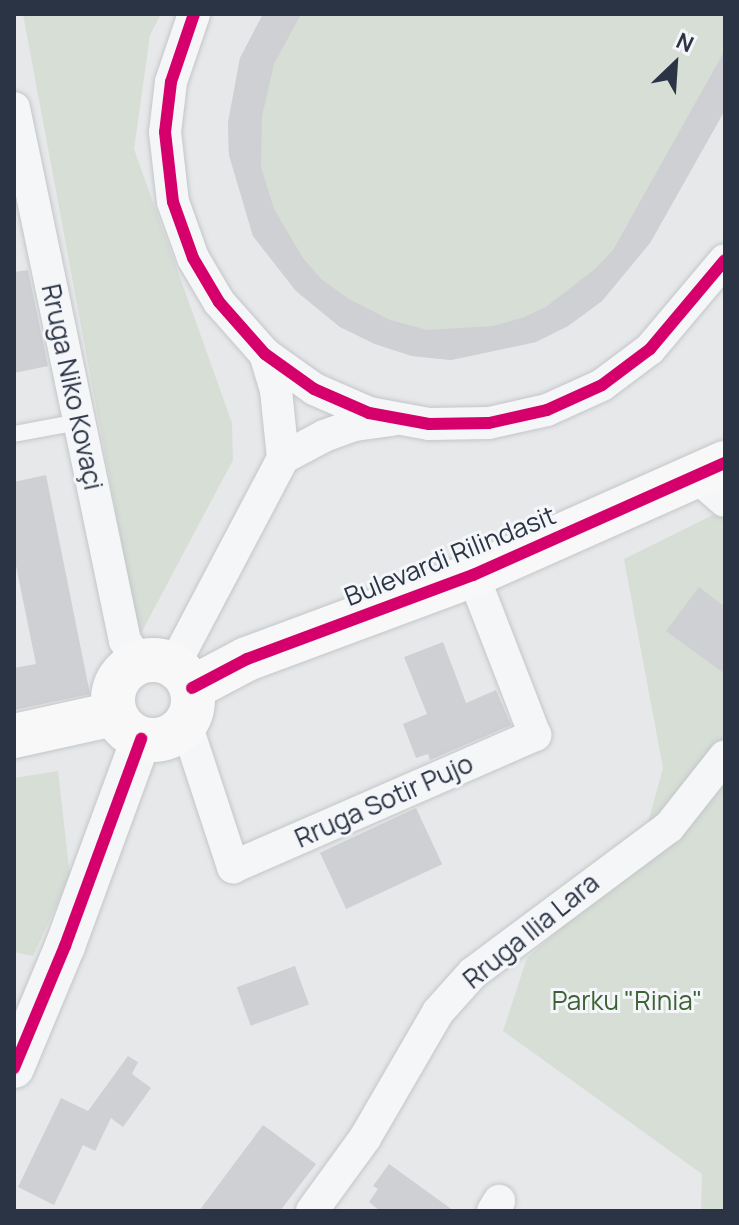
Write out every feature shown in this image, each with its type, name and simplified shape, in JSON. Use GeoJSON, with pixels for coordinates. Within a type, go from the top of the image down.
{"type":"FeatureCollection","features":[{"type":"Feature","properties":{"kind":"main road","name":"Bulevardi Rilindasit"},"geometry":{"type":"LineString","coordinates":[[14,736],[128,727],[166,738],[173,685],[473,575],[715,480]]}},
{"type":"Feature","properties":{"kind":"main road"},"geometry":{"type":"LineString","coordinates":[[128,727],[114,688],[128,668],[173,685]]}},
{"type":"Feature","properties":{"kind":"street"},"geometry":{"type":"LineString","coordinates":[[194,14],[171,82],[165,132],[169,181],[193,258],[219,302],[265,354],[314,389],[395,419],[429,424],[489,423],[547,410],[602,385],[650,349],[725,260]]}},
{"type":"Feature","properties":{"kind":"street","name":"Rruga Niko Kovaçi"},"geometry":{"type":"LineString","coordinates":[[14,108],[125,641],[173,685],[233,867]]}},
{"type":"Feature","properties":{"kind":"street"},"geometry":{"type":"LineString","coordinates":[[173,685],[283,458],[276,390],[265,354]]}},
{"type":"Feature","properties":{"kind":"street"},"geometry":{"type":"LineString","coordinates":[[283,458],[345,429],[395,419]]}},
{"type":"Feature","properties":{"kind":"street","name":"Rruga Sotir Pujo"},"geometry":{"type":"LineString","coordinates":[[233,867],[535,735],[473,575]]}},
{"type":"Feature","properties":{"kind":"street"},"geometry":{"type":"LineString","coordinates":[[14,1068],[65,946],[128,727]]}},
{"type":"Feature","properties":{"kind":"street","name":"Rruga Ilia Lara"},"geometry":{"type":"LineString","coordinates":[[312,1211],[365,1138],[438,1012],[473,973],[669,827],[725,756]]}},
{"type":"Feature","properties":{"kind":"lane"},"geometry":{"type":"LineString","coordinates":[[14,434],[78,422]]}},
{"type":"Feature","properties":{"kind":"green space"},"geometry":{"type":"Polygon","coordinates":[[[23,14],[161,14],[150,35],[134,149],[232,423],[233,460],[139,637],[23,14]]]}},
{"type":"Feature","properties":{"kind":"green space"},"geometry":{"type":"Polygon","coordinates":[[[263,14],[725,14],[725,110],[650,243],[602,301],[568,326],[536,342],[451,360],[412,356],[375,344],[340,327],[296,291],[253,236],[229,155],[228,123],[240,58],[263,14]]]}},
{"type":"Feature","properties":{"kind":"green space","name":"Parku \"Rinia\""},"geometry":{"type":"Polygon","coordinates":[[[725,509],[725,1211],[701,1211],[702,1174],[503,1031],[527,958],[638,859],[663,768],[624,559],[725,509]]]}},
{"type":"Feature","properties":{"kind":"green space"},"geometry":{"type":"Polygon","coordinates":[[[58,771],[70,876],[33,956],[14,952],[14,778],[58,771]]]}},
{"type":"Feature","properties":{"kind":"building"},"geometry":{"type":"Polygon","coordinates":[[[263,14],[301,14],[274,64],[262,116],[261,167],[274,209],[303,258],[321,279],[349,299],[390,320],[427,330],[493,326],[522,318],[546,307],[596,268],[613,250],[725,50],[725,110],[650,243],[602,301],[568,326],[536,342],[451,360],[412,356],[375,344],[340,327],[296,291],[253,236],[229,155],[228,123],[240,58],[263,14]]]}},
{"type":"Feature","properties":{"kind":"building"},"geometry":{"type":"Polygon","coordinates":[[[28,270],[48,366],[14,373],[14,272],[28,270]]]}},
{"type":"Feature","properties":{"kind":"building"},"geometry":{"type":"Polygon","coordinates":[[[46,475],[90,694],[14,710],[14,668],[36,664],[14,556],[14,482],[46,475]]]}},
{"type":"Feature","properties":{"kind":"building"},"geometry":{"type":"Polygon","coordinates":[[[699,587],[725,607],[725,674],[666,631],[699,587]]]}},
{"type":"Feature","properties":{"kind":"building"},"geometry":{"type":"Polygon","coordinates":[[[443,642],[466,703],[496,690],[511,725],[430,760],[428,754],[416,758],[403,724],[427,714],[404,657],[443,642]]]}},
{"type":"Feature","properties":{"kind":"building"},"geometry":{"type":"Polygon","coordinates":[[[416,808],[442,864],[346,909],[320,853],[416,808]]]}},
{"type":"Feature","properties":{"kind":"building"},"geometry":{"type":"Polygon","coordinates":[[[295,966],[309,1005],[251,1026],[237,987],[295,966]]]}},
{"type":"Feature","properties":{"kind":"building"},"geometry":{"type":"Polygon","coordinates":[[[128,1056],[138,1062],[132,1074],[151,1088],[123,1127],[111,1118],[95,1151],[83,1145],[54,1205],[18,1187],[61,1098],[88,1111],[128,1056]]]}},
{"type":"Feature","properties":{"kind":"building"},"geometry":{"type":"Polygon","coordinates":[[[263,1125],[316,1164],[280,1211],[199,1211],[263,1125]]]}},
{"type":"Feature","properties":{"kind":"building"},"geometry":{"type":"Polygon","coordinates":[[[389,1164],[454,1211],[380,1211],[369,1202],[378,1189],[373,1186],[389,1164]]]}},
{"type":"Feature","properties":{"kind":"cycle path"},"geometry":{"type":"LineString","coordinates":[[194,14],[171,82],[165,132],[173,202],[193,258],[219,302],[265,354],[314,389],[369,413],[429,424],[489,423],[547,410],[602,385],[650,349],[725,260]]}},
{"type":"Feature","properties":{"kind":"cycle path"},"geometry":{"type":"LineString","coordinates":[[192,688],[247,659],[473,575],[725,463]]}},
{"type":"Feature","properties":{"kind":"cycle path"},"geometry":{"type":"LineString","coordinates":[[14,1068],[65,946],[141,739]]}}]}
